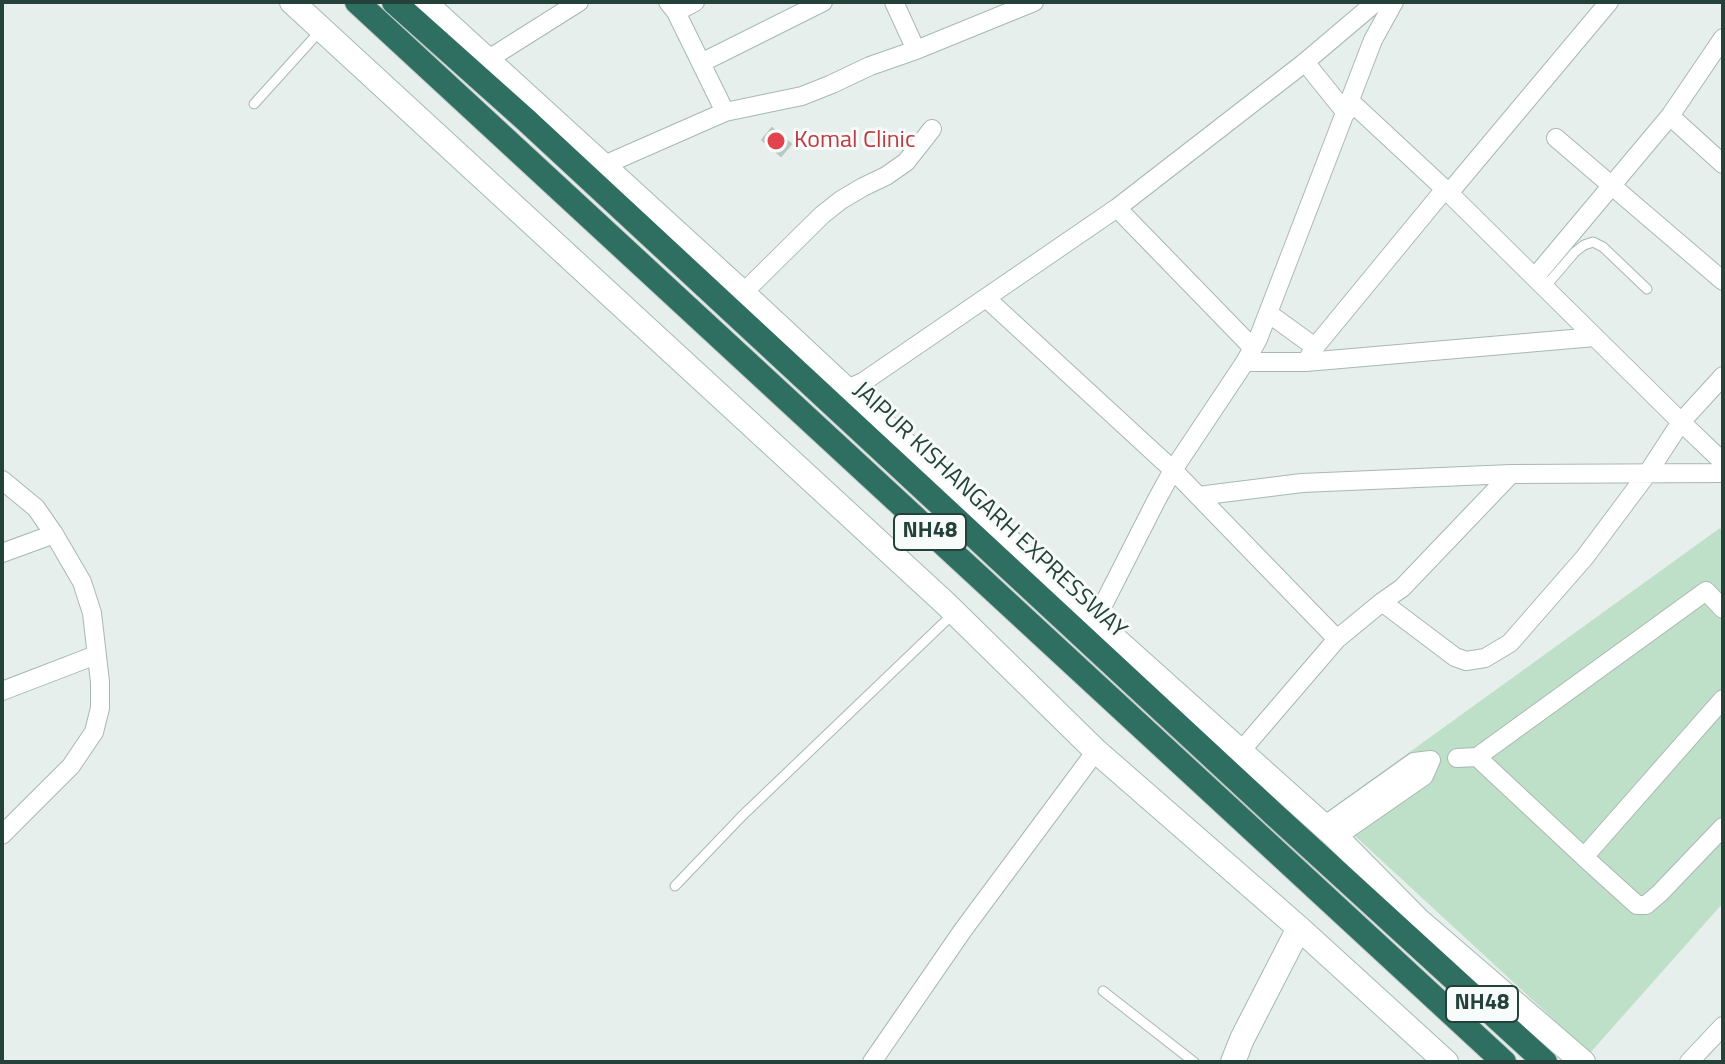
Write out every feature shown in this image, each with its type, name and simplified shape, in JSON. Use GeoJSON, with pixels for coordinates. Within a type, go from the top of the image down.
{"type":"FeatureCollection","features":[{"type":"Feature","properties":{"kind":"highway","name":"NH48"},"geometry":{"type":"LineString","coordinates":[[357,2],[1504,1062]]}},
{"type":"Feature","properties":{"kind":"highway","name":"JAIPUR KISHANGARH EXPRESSWAY"},"geometry":{"type":"LineString","coordinates":[[394,2],[526,120],[1545,1062]]}},
{"type":"Feature","properties":{"kind":"street"},"geometry":{"type":"LineString","coordinates":[[292,2],[954,613],[1096,751],[1299,928],[1446,1062]]}},
{"type":"Feature","properties":{"kind":"street"},"geometry":{"type":"LineString","coordinates":[[424,2],[743,293],[1095,621],[1330,832],[1417,919],[1583,1062]]}},
{"type":"Feature","properties":{"kind":"street"},"geometry":{"type":"LineString","coordinates":[[487,60],[579,2]]}},
{"type":"Feature","properties":{"kind":"street"},"geometry":{"type":"LineString","coordinates":[[695,2],[672,7],[725,112]]}},
{"type":"Feature","properties":{"kind":"street"},"geometry":{"type":"LineString","coordinates":[[701,63],[823,2]]}},
{"type":"Feature","properties":{"kind":"street"},"geometry":{"type":"LineString","coordinates":[[894,2],[916,50]]}},
{"type":"Feature","properties":{"kind":"street"},"geometry":{"type":"LineString","coordinates":[[602,166],[725,112],[802,96],[1034,2]]}},
{"type":"Feature","properties":{"kind":"street"},"geometry":{"type":"LineString","coordinates":[[847,389],[863,382],[1117,208],[1305,62],[1376,2]]}},
{"type":"Feature","properties":{"kind":"street"},"geometry":{"type":"LineString","coordinates":[[1095,621],[1173,470],[1249,355],[1373,40],[1394,2]]}},
{"type":"Feature","properties":{"kind":"street"},"geometry":{"type":"LineString","coordinates":[[1310,355],[1609,2]]}},
{"type":"Feature","properties":{"kind":"street"},"geometry":{"type":"LineString","coordinates":[[1540,282],[1612,185],[1670,116],[1723,38]]}},
{"type":"Feature","properties":{"kind":"street"},"geometry":{"type":"LineString","coordinates":[[1305,62],[1348,107],[1447,191],[1723,462]]}},
{"type":"Feature","properties":{"kind":"street"},"geometry":{"type":"LineString","coordinates":[[1670,116],[1723,164]]}},
{"type":"Feature","properties":{"kind":"street"},"geometry":{"type":"LineString","coordinates":[[743,293],[822,215],[841,200],[906,162],[932,129]]}},
{"type":"Feature","properties":{"kind":"street"},"geometry":{"type":"LineString","coordinates":[[1556,138],[1723,281]]}},
{"type":"Feature","properties":{"kind":"street"},"geometry":{"type":"LineString","coordinates":[[1117,208],[1249,355],[1310,355],[1595,337]]}},
{"type":"Feature","properties":{"kind":"street"},"geometry":{"type":"LineString","coordinates":[[986,298],[1173,470],[1337,639]]}},
{"type":"Feature","properties":{"kind":"street"},"geometry":{"type":"LineString","coordinates":[[1268,313],[1310,355]]}},
{"type":"Feature","properties":{"kind":"street"},"geometry":{"type":"LineString","coordinates":[[1382,602],[1455,657],[1466,661],[1485,658],[1510,643],[1585,557],[1647,474],[1681,422],[1723,376]]}},
{"type":"Feature","properties":{"kind":"street"},"geometry":{"type":"LineString","coordinates":[[1198,496],[1302,483],[1511,474],[1723,473]]}},
{"type":"Feature","properties":{"kind":"street"},"geometry":{"type":"LineString","coordinates":[[1240,752],[1337,639],[1402,588],[1511,474]]}},
{"type":"Feature","properties":{"kind":"street"},"geometry":{"type":"LineString","coordinates":[[2,480],[36,508],[82,582],[92,613],[100,682],[100,708],[94,732],[71,766],[11,819],[2,835]]}},
{"type":"Feature","properties":{"kind":"street"},"geometry":{"type":"LineString","coordinates":[[2,553],[54,534]]}},
{"type":"Feature","properties":{"kind":"street"},"geometry":{"type":"LineString","coordinates":[[1457,758],[1477,757],[1706,591],[1723,609]]}},
{"type":"Feature","properties":{"kind":"street"},"geometry":{"type":"LineString","coordinates":[[2,691],[96,655]]}},
{"type":"Feature","properties":{"kind":"street"},"geometry":{"type":"LineString","coordinates":[[1584,857],[1723,699]]}},
{"type":"Feature","properties":{"kind":"street"},"geometry":{"type":"LineString","coordinates":[[872,1062],[963,930],[1096,751]]}},
{"type":"Feature","properties":{"kind":"street"},"geometry":{"type":"LineString","coordinates":[[1477,757],[1637,905],[1646,905],[1660,893],[1723,827]]}},
{"type":"Feature","properties":{"kind":"street"},"geometry":{"type":"LineString","coordinates":[[1431,760],[1424,776],[1330,832],[1414,762],[1431,760]]}},
{"type":"Feature","properties":{"kind":"street"},"geometry":{"type":"LineString","coordinates":[[1233,1062],[1299,928]]}},
{"type":"Feature","properties":{"kind":"street"},"geometry":{"type":"LineString","coordinates":[[1689,1062],[1723,1026]]}},
{"type":"Feature","properties":{"kind":"lane"},"geometry":{"type":"LineString","coordinates":[[254,104],[322,29]]}},
{"type":"Feature","properties":{"kind":"lane"},"geometry":{"type":"LineString","coordinates":[[1540,282],[1584,245],[1593,242],[1603,247],[1647,289]]}},
{"type":"Feature","properties":{"kind":"lane"},"geometry":{"type":"LineString","coordinates":[[675,886],[742,816],[954,613]]}},
{"type":"Feature","properties":{"kind":"lane"},"geometry":{"type":"LineString","coordinates":[[1103,991],[1194,1062]]}},
{"type":"Feature","properties":{"kind":"green space"},"geometry":{"type":"Polygon","coordinates":[[[1720,528],[1723,533],[1723,903],[1590,1053],[1328,811],[1720,528]]]}},
{"type":"Feature","properties":{"kind":"building"},"geometry":{"type":"Polygon","coordinates":[[[772,128],[791,144],[781,156],[762,140],[772,128]]]}},
{"type":"Feature","properties":{"kind":"place","name":"Komal Clinic"},"geometry":{"type":"Point","coordinates":[776,141]}}]}
